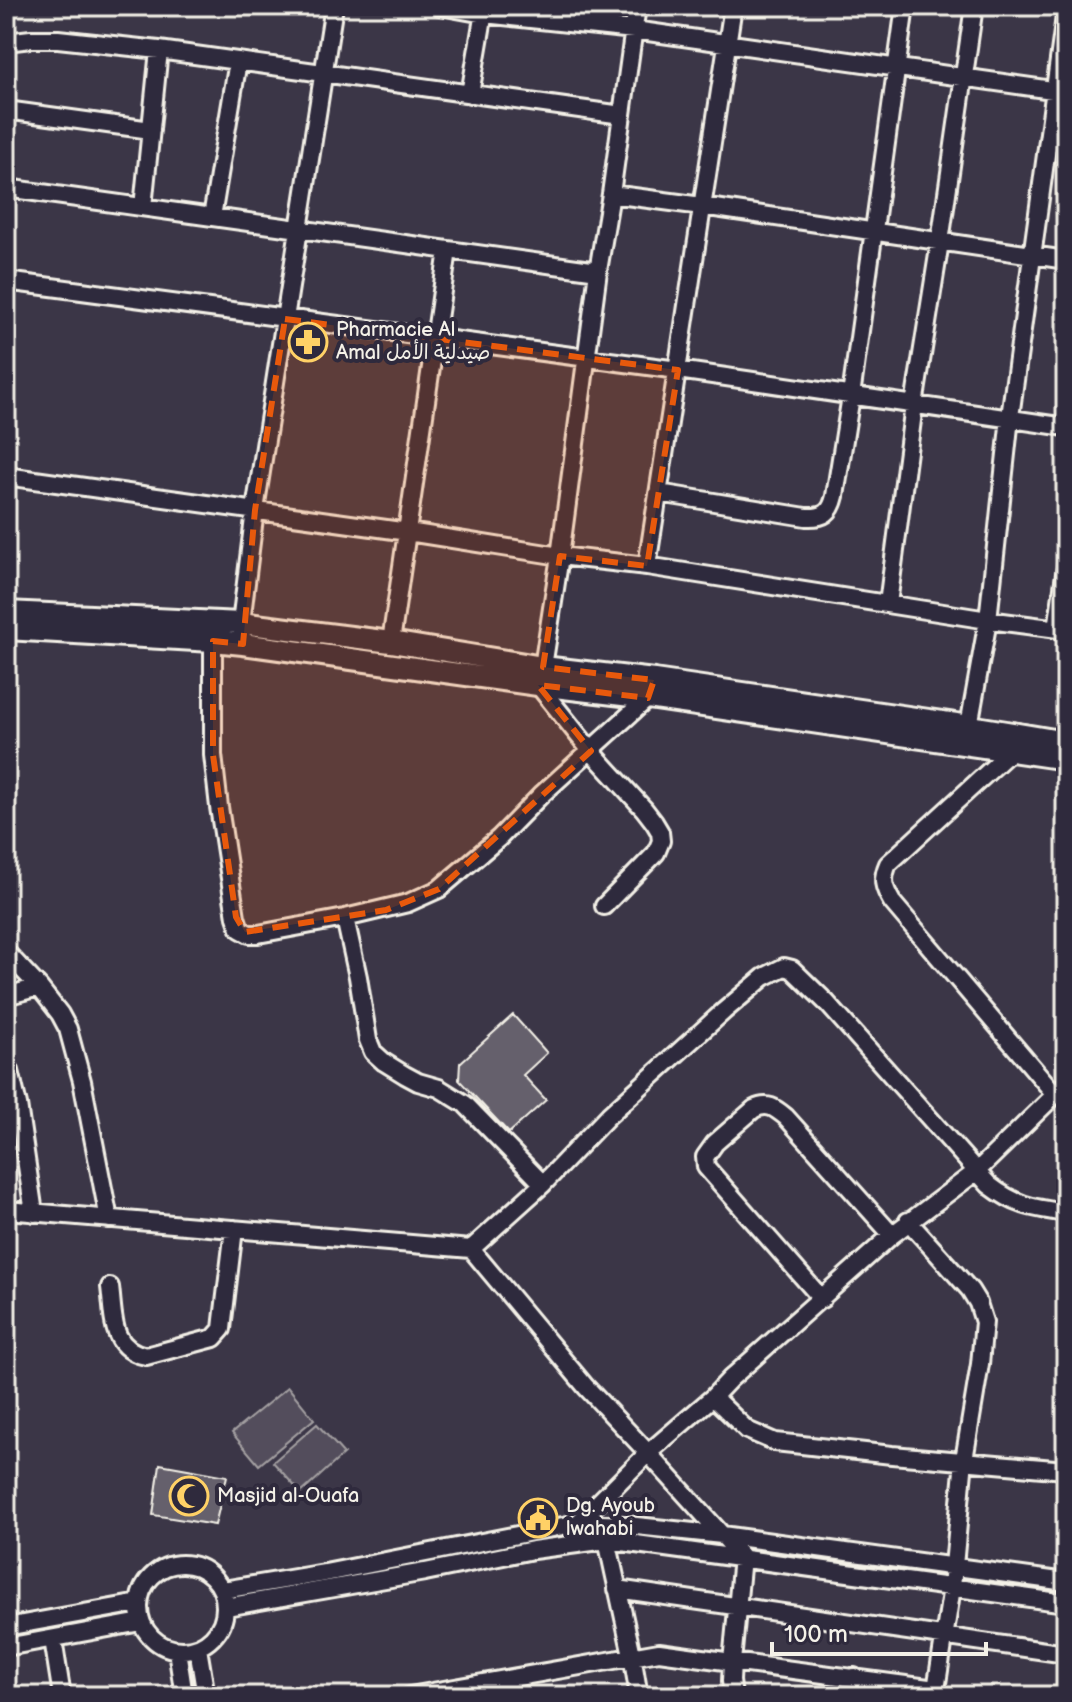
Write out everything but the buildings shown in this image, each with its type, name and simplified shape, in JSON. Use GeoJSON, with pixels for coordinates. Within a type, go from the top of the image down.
{"type":"FeatureCollection","features":[{"type":"Feature","properties":{"kind":"main road"},"geometry":{"type":"LineString","coordinates":[[6,612],[213,631],[243,644],[651,689],[1014,743],[1066,759]]}},
{"type":"Feature","properties":{"kind":"main road"},"geometry":{"type":"LineString","coordinates":[[6,629],[213,631],[241,623],[391,642],[541,676]]}},
{"type":"Feature","properties":{"kind":"main road"},"geometry":{"type":"LineString","coordinates":[[1014,743],[1066,742]]}},
{"type":"Feature","properties":{"kind":"street"},"geometry":{"type":"LineString","coordinates":[[243,644],[241,623],[255,510],[334,6]]}},
{"type":"Feature","properties":{"kind":"street"},"geometry":{"type":"LineString","coordinates":[[440,6],[634,30],[1060,91]]}},
{"type":"Feature","properties":{"kind":"street"},"geometry":{"type":"LineString","coordinates":[[604,906],[656,853],[661,841],[660,832],[644,809],[591,751],[541,676],[637,6]]}},
{"type":"Feature","properties":{"kind":"street"},"geometry":{"type":"LineString","coordinates":[[647,566],[733,6]]}},
{"type":"Feature","properties":{"kind":"street"},"geometry":{"type":"LineString","coordinates":[[659,493],[806,517],[827,515],[832,506],[851,396],[905,6]]}},
{"type":"Feature","properties":{"kind":"street"},"geometry":{"type":"LineString","coordinates":[[888,604],[914,405],[974,6]]}},
{"type":"Feature","properties":{"kind":"street"},"geometry":{"type":"LineString","coordinates":[[968,736],[988,620],[1010,417],[1032,255],[1060,91],[1066,9]]}},
{"type":"Feature","properties":{"kind":"street"},"geometry":{"type":"LineString","coordinates":[[470,94],[484,10]]}},
{"type":"Feature","properties":{"kind":"street"},"geometry":{"type":"LineString","coordinates":[[6,42],[58,39],[159,50],[622,115]]}},
{"type":"Feature","properties":{"kind":"street"},"geometry":{"type":"LineString","coordinates":[[143,207],[159,50]]}},
{"type":"Feature","properties":{"kind":"street"},"geometry":{"type":"LineString","coordinates":[[212,217],[238,61]]}},
{"type":"Feature","properties":{"kind":"street"},"geometry":{"type":"LineString","coordinates":[[6,110],[151,130]]}},
{"type":"Feature","properties":{"kind":"street"},"geometry":{"type":"LineString","coordinates":[[6,188],[598,271]]}},
{"type":"Feature","properties":{"kind":"street"},"geometry":{"type":"LineString","coordinates":[[611,194],[1066,260]]}},
{"type":"Feature","properties":{"kind":"street"},"geometry":{"type":"LineString","coordinates":[[391,642],[448,250]]}},
{"type":"Feature","properties":{"kind":"street"},"geometry":{"type":"LineString","coordinates":[[6,281],[678,370],[1066,427]]}},
{"type":"Feature","properties":{"kind":"street"},"geometry":{"type":"LineString","coordinates":[[6,476],[647,566],[1062,629],[1066,567]]}},
{"type":"Feature","properties":{"kind":"street"},"geometry":{"type":"LineString","coordinates":[[213,631],[213,755],[236,917],[240,929],[249,934],[345,918],[408,903],[439,889],[499,838],[651,689]]}},
{"type":"Feature","properties":{"kind":"street"},"geometry":{"type":"LineString","coordinates":[[578,1523],[648,1453],[730,1379],[908,1221],[977,1171],[1061,1089],[892,902],[883,885],[888,864],[1014,743]]}},
{"type":"Feature","properties":{"kind":"street"},"geometry":{"type":"LineString","coordinates":[[345,918],[368,1040],[377,1057],[418,1082],[439,1088],[465,1104],[543,1184]]}},
{"type":"Feature","properties":{"kind":"street"},"geometry":{"type":"LineString","coordinates":[[6,952],[39,987],[68,1029],[82,1081],[109,1219]]}},
{"type":"Feature","properties":{"kind":"street"},"geometry":{"type":"LineString","coordinates":[[471,1249],[543,1184],[609,1115],[724,1011],[764,977],[784,967],[792,969],[827,1003],[989,1185],[1011,1201],[1031,1208],[1066,1213]]}},
{"type":"Feature","properties":{"kind":"street"},"geometry":{"type":"LineString","coordinates":[[6,996],[39,987]]}},
{"type":"Feature","properties":{"kind":"street"},"geometry":{"type":"LineString","coordinates":[[6,1064],[18,1105],[34,1213]]}},
{"type":"Feature","properties":{"kind":"street"},"geometry":{"type":"LineString","coordinates":[[822,1299],[706,1167],[705,1157],[715,1143],[754,1109],[772,1106],[786,1117],[892,1235]]}},
{"type":"Feature","properties":{"kind":"street"},"geometry":{"type":"LineString","coordinates":[[6,1210],[471,1249],[586,1387],[742,1557],[732,1662],[733,1696]]}},
{"type":"Feature","properties":{"kind":"street"},"geometry":{"type":"LineString","coordinates":[[410,1696],[659,1652],[854,1677],[935,1692],[952,1587],[964,1460],[983,1336],[982,1312],[970,1290],[908,1221]]}},
{"type":"Feature","properties":{"kind":"street"},"geometry":{"type":"LineString","coordinates":[[110,1287],[115,1332],[127,1349],[146,1356],[214,1338],[222,1329],[234,1229]]}},
{"type":"Feature","properties":{"kind":"street"},"geometry":{"type":"LineString","coordinates":[[713,1397],[747,1430],[775,1442],[1066,1470]]}},
{"type":"Feature","properties":{"kind":"street"},"geometry":{"type":"LineString","coordinates":[[578,1523],[581,1543]]}},
{"type":"Feature","properties":{"kind":"street"},"geometry":{"type":"LineString","coordinates":[[224,1599],[325,1573],[578,1523],[722,1535],[1066,1582]]}},
{"type":"Feature","properties":{"kind":"street"},"geometry":{"type":"LineString","coordinates":[[224,1599],[607,1540],[1066,1603]]}},
{"type":"Feature","properties":{"kind":"street"},"geometry":{"type":"LineString","coordinates":[[607,1540],[639,1696]]}},
{"type":"Feature","properties":{"kind":"street"},"geometry":{"type":"LineString","coordinates":[[176,1563],[204,1569],[215,1578],[224,1599],[224,1619],[219,1630],[198,1648],[177,1650],[158,1643],[141,1622],[139,1603],[142,1589],[150,1577],[176,1563]]}},
{"type":"Feature","properties":{"kind":"street"},"geometry":{"type":"LineString","coordinates":[[617,1589],[1066,1654]]}},
{"type":"Feature","properties":{"kind":"street"},"geometry":{"type":"LineString","coordinates":[[6,1627],[139,1603]]}},
{"type":"Feature","properties":{"kind":"street"},"geometry":{"type":"LineString","coordinates":[[6,1647],[141,1622]]}},
{"type":"Feature","properties":{"kind":"street"},"geometry":{"type":"LineString","coordinates":[[53,1639],[62,1696]]}},
{"type":"Feature","properties":{"kind":"street"},"geometry":{"type":"LineString","coordinates":[[198,1648],[206,1696]]}},
{"type":"Feature","properties":{"kind":"street"},"geometry":{"type":"LineString","coordinates":[[177,1650],[184,1696]]}},
{"type":"Feature","properties":{"kind":"street"},"geometry":{"type":"LineString","coordinates":[[852,1696],[854,1677]]}},
{"type":"Feature","properties":{"kind":"highlighted area"},"geometry":{"type":"Polygon","coordinates":[[[285,319],[678,370],[647,566],[560,556],[543,667],[654,680],[648,698],[538,685],[591,751],[439,889],[386,910],[245,932],[236,917],[213,755],[213,641],[243,644],[255,510],[285,319]]]}},
{"type":"Feature","properties":{"kind":"shaded area"},"geometry":{"type":"Polygon","coordinates":[[[288,1387],[314,1419],[259,1465],[232,1433],[288,1387]]]}},
{"type":"Feature","properties":{"kind":"shaded area"},"geometry":{"type":"Polygon","coordinates":[[[317,1424],[344,1454],[301,1493],[273,1462],[317,1424]]]}},
{"type":"Feature","properties":{"kind":"place","name":"Pharmacie Al Amal صيدلية الأمل"},"geometry":{"type":"Point","coordinates":[308,342]}},
{"type":"Feature","properties":{"kind":"place","name":"Masjid al-Ouafa"},"geometry":{"type":"Point","coordinates":[189,1496]}},
{"type":"Feature","properties":{"kind":"place","name":"Dg. Ayoub lwahabi"},"geometry":{"type":"Point","coordinates":[538,1518]}}]}
